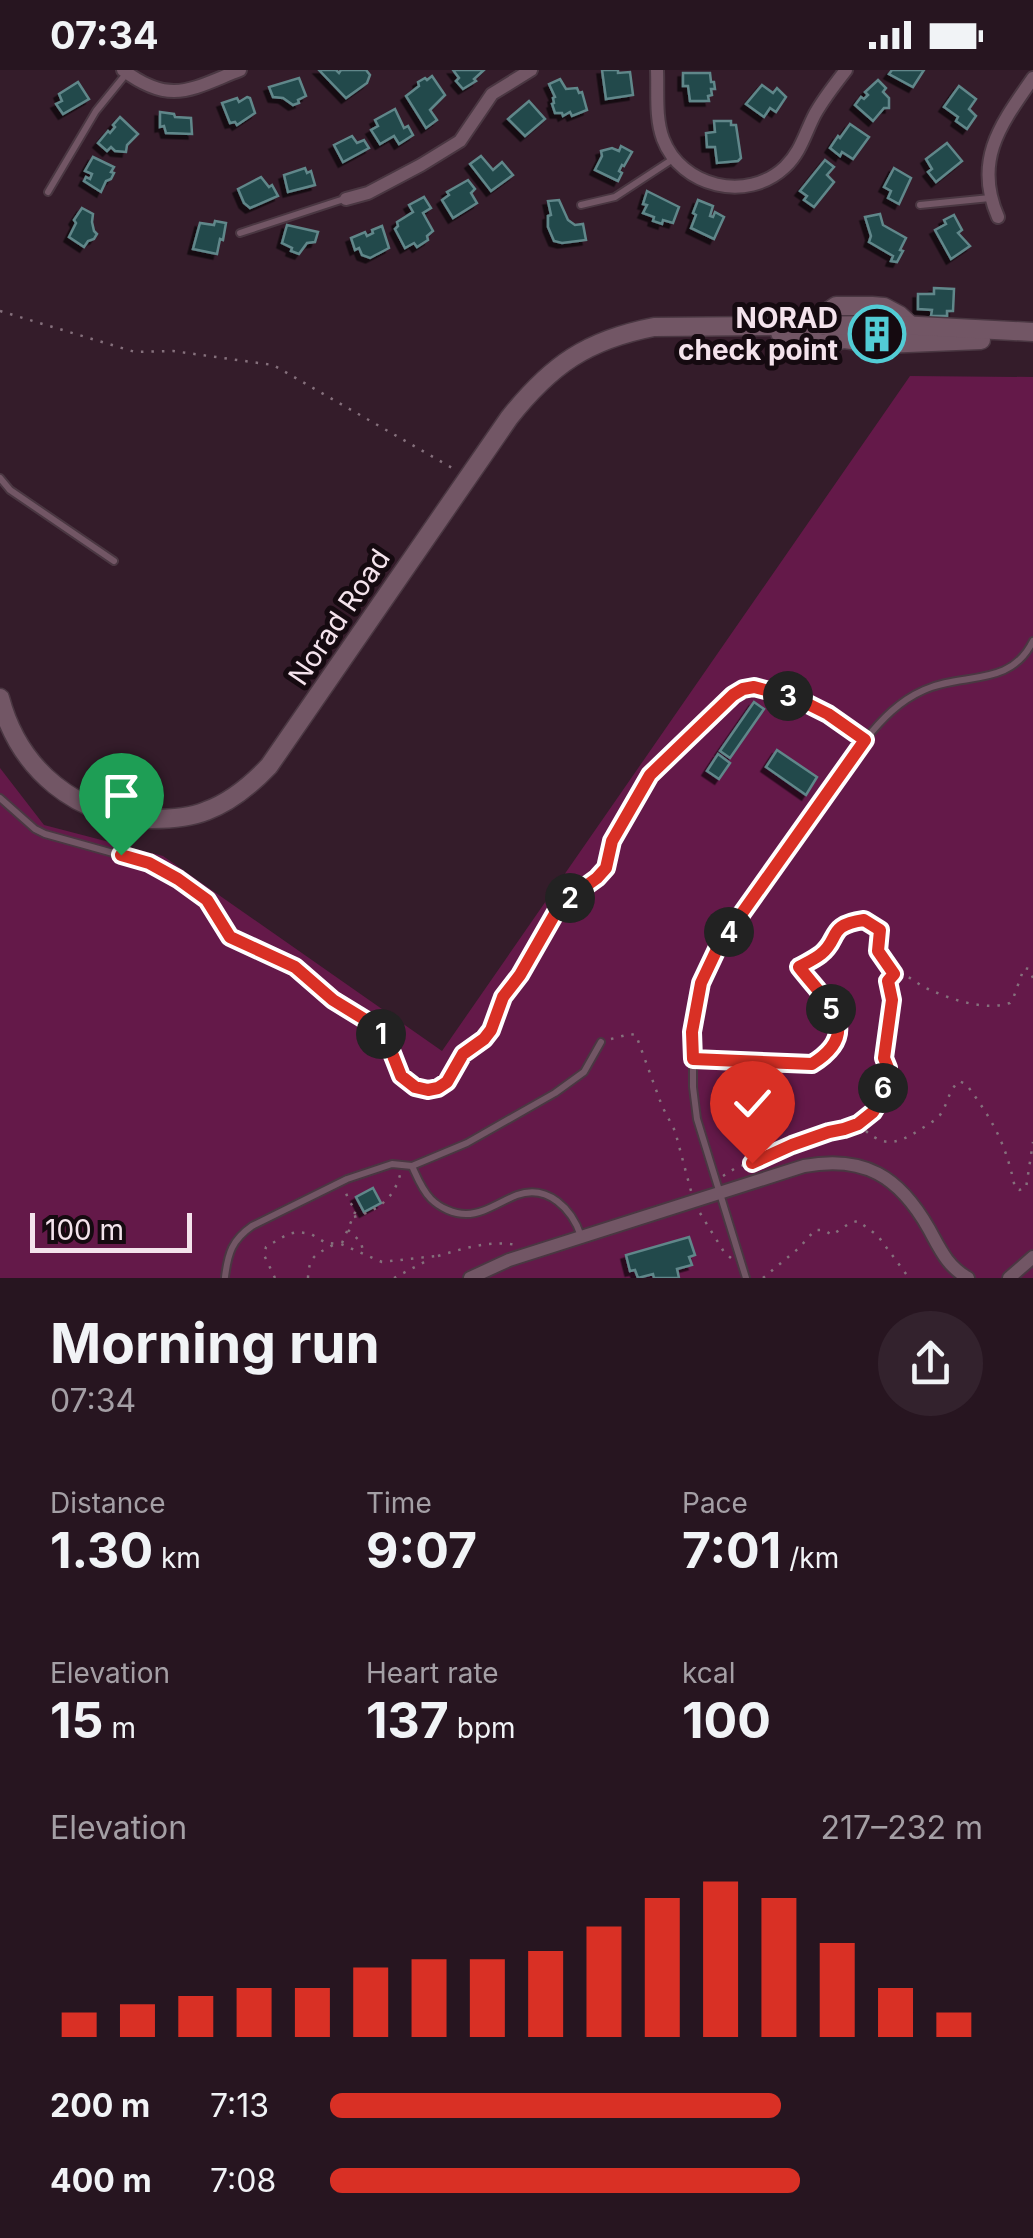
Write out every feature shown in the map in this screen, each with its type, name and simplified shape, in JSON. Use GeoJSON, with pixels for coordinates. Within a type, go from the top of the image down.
{"type":"FeatureCollection","features":[{"type":"Feature","properties":{"kind":"street"},"geometry":{"type":"LineString","coordinates":[[125,72],[159,90],[181,92],[240,70]]}},
{"type":"Feature","properties":{"kind":"street"},"geometry":{"type":"LineString","coordinates":[[346,198],[368,193],[421,166],[460,140],[492,94],[531,70]]}},
{"type":"Feature","properties":{"kind":"street"},"geometry":{"type":"LineString","coordinates":[[658,70],[658,121],[663,140],[677,164],[696,178],[743,187],[763,182],[783,170],[799,152],[815,114],[846,70]]}},
{"type":"Feature","properties":{"kind":"street"},"geometry":{"type":"LineString","coordinates":[[998,217],[990,198],[989,167],[994,140],[1033,78]]}},
{"type":"Feature","properties":{"kind":"street","name":"Norad Road"},"geometry":{"type":"LineString","coordinates":[[725,326],[776,332],[823,344],[844,339],[883,344],[1033,340]]}},
{"type":"Feature","properties":{"kind":"street","name":"Norad Road"},"geometry":{"type":"LineString","coordinates":[[0,698],[14,738],[27,758],[60,791],[80,804],[132,819],[184,817],[207,811],[234,797],[269,766],[523,400],[564,362],[618,334],[654,327],[912,326],[1033,332]]}},
{"type":"Feature","properties":{"kind":"street"},"geometry":{"type":"LineString","coordinates":[[470,1278],[533,1252],[804,1166],[828,1162],[851,1164],[881,1175],[907,1195],[943,1256],[954,1270],[968,1278]]}},
{"type":"Feature","properties":{"kind":"street"},"geometry":{"type":"LineString","coordinates":[[1009,1278],[1033,1257]]}},
{"type":"Feature","properties":{"kind":"lane"},"geometry":{"type":"LineString","coordinates":[[48,192],[96,111],[125,72]]}},
{"type":"Feature","properties":{"kind":"lane"},"geometry":{"type":"LineString","coordinates":[[581,205],[615,197],[674,158]]}},
{"type":"Feature","properties":{"kind":"lane"},"geometry":{"type":"LineString","coordinates":[[240,233],[346,198]]}},
{"type":"Feature","properties":{"kind":"lane"},"geometry":{"type":"LineString","coordinates":[[920,205],[990,198]]}},
{"type":"Feature","properties":{"kind":"lane"},"geometry":{"type":"LineString","coordinates":[[0,478],[10,490],[114,560]]}},
{"type":"Feature","properties":{"kind":"lane"},"geometry":{"type":"LineString","coordinates":[[746,1278],[697,1119],[692,1032],[701,983],[718,947],[885,716],[928,687],[993,676],[1012,665],[1033,640]]}},
{"type":"Feature","properties":{"kind":"lane"},"geometry":{"type":"LineString","coordinates":[[0,798],[45,834],[149,863],[178,879],[207,900],[230,937],[295,967],[333,1000],[377,1027],[401,1076],[415,1087],[428,1090],[447,1082],[463,1054],[484,1039],[503,997],[556,912],[606,868],[612,841],[650,775],[733,695],[754,687],[796,698],[865,740]]}},
{"type":"Feature","properties":{"kind":"lane"},"geometry":{"type":"LineString","coordinates":[[693,1059],[812,1064],[824,1057],[836,1046],[840,1032],[836,1015],[799,967]]}},
{"type":"Feature","properties":{"kind":"lane"},"geometry":{"type":"LineString","coordinates":[[235,1278],[224,1278],[228,1255],[240,1234],[252,1226],[341,1182],[375,1169],[412,1166],[466,1143],[556,1093],[584,1072],[601,1042]]}},
{"type":"Feature","properties":{"kind":"lane"},"geometry":{"type":"LineString","coordinates":[[412,1166],[423,1188],[442,1208],[468,1214],[534,1192],[557,1200],[568,1210],[582,1237]]}},
{"type":"Feature","properties":{"kind":"path"},"geometry":{"type":"LineString","coordinates":[[0,311],[136,352],[173,351],[273,365],[468,477]]}},
{"type":"Feature","properties":{"kind":"path"},"geometry":{"type":"LineString","coordinates":[[799,967],[822,954],[834,932],[864,920],[880,930],[878,951],[892,974]]}},
{"type":"Feature","properties":{"kind":"path"},"geometry":{"type":"LineString","coordinates":[[892,974],[903,974],[944,995],[992,1006],[1010,1003],[1024,968],[1029,969],[1033,978]]}},
{"type":"Feature","properties":{"kind":"path"},"geometry":{"type":"LineString","coordinates":[[716,1178],[792,1145],[858,1124],[873,1112],[888,1068],[884,1058],[892,1000],[888,981],[892,974]]}},
{"type":"Feature","properties":{"kind":"path"},"geometry":{"type":"LineString","coordinates":[[601,1042],[636,1035],[675,1131],[691,1192],[688,1203],[701,1214],[724,1252],[744,1268]]}},
{"type":"Feature","properties":{"kind":"path"},"geometry":{"type":"LineString","coordinates":[[858,1124],[878,1140],[899,1141],[933,1122],[959,1081],[966,1084],[994,1122],[1007,1154],[1014,1188],[1019,1190],[1026,1188],[1033,1142]]}},
{"type":"Feature","properties":{"kind":"path"},"geometry":{"type":"LineString","coordinates":[[354,1217],[384,1204],[400,1177],[401,1165]]}},
{"type":"Feature","properties":{"kind":"path"},"geometry":{"type":"LineString","coordinates":[[341,1182],[356,1210],[341,1244]]}},
{"type":"Feature","properties":{"kind":"path"},"geometry":{"type":"LineString","coordinates":[[762,1278],[815,1230],[832,1235],[858,1221],[878,1236],[909,1278]]}},
{"type":"Feature","properties":{"kind":"path"},"geometry":{"type":"LineString","coordinates":[[347,1230],[361,1242],[363,1252]]}},
{"type":"Feature","properties":{"kind":"path"},"geometry":{"type":"LineString","coordinates":[[274,1278],[264,1255],[266,1247],[298,1232],[326,1243],[341,1244],[382,1262],[436,1256],[500,1242],[533,1252]]}},
{"type":"Feature","properties":{"kind":"path"},"geometry":{"type":"LineString","coordinates":[[308,1278],[313,1256],[334,1244]]}},
{"type":"Feature","properties":{"kind":"path"},"geometry":{"type":"LineString","coordinates":[[394,1278],[436,1256]]}},
{"type":"Feature","properties":{"kind":"shaded area"},"geometry":{"type":"Polygon","coordinates":[[[910,376],[1033,377],[1033,1278],[0,1278],[0,768],[44,825],[163,856],[442,1051],[910,376]]]}},
{"type":"Feature","properties":{"kind":"building"},"geometry":{"type":"Polygon","coordinates":[[[319,70],[366,70],[370,75],[367,83],[346,98],[319,70]]]}},
{"type":"Feature","properties":{"kind":"building"},"geometry":{"type":"Polygon","coordinates":[[[453,70],[484,70],[463,89],[453,70]]]}},
{"type":"Feature","properties":{"kind":"building"},"geometry":{"type":"Polygon","coordinates":[[[602,70],[630,72],[633,95],[606,99],[602,70]]]}},
{"type":"Feature","properties":{"kind":"building"},"geometry":{"type":"Polygon","coordinates":[[[892,70],[924,70],[913,87],[889,74],[892,70]]]}},
{"type":"Feature","properties":{"kind":"building"},"geometry":{"type":"Polygon","coordinates":[[[683,73],[710,73],[715,89],[711,89],[709,101],[690,101],[688,86],[683,86],[683,73]]]}},
{"type":"Feature","properties":{"kind":"building"},"geometry":{"type":"Polygon","coordinates":[[[432,76],[445,95],[430,110],[437,120],[426,128],[406,96],[419,86],[418,82],[432,76]]]}},
{"type":"Feature","properties":{"kind":"building"},"geometry":{"type":"Polygon","coordinates":[[[299,78],[306,96],[299,103],[293,105],[273,97],[269,87],[299,78]]]}},
{"type":"Feature","properties":{"kind":"building"},"geometry":{"type":"Polygon","coordinates":[[[560,79],[566,89],[577,88],[582,92],[587,110],[572,116],[570,112],[563,116],[555,113],[555,97],[549,84],[560,79]]]}},
{"type":"Feature","properties":{"kind":"building"},"geometry":{"type":"Polygon","coordinates":[[[878,80],[886,88],[883,92],[889,98],[889,108],[884,108],[873,121],[855,105],[878,80]]]}},
{"type":"Feature","properties":{"kind":"building"},"geometry":{"type":"Polygon","coordinates":[[[78,82],[89,99],[63,114],[56,104],[62,101],[59,94],[78,82]]]}},
{"type":"Feature","properties":{"kind":"building"},"geometry":{"type":"Polygon","coordinates":[[[762,85],[773,93],[777,88],[786,97],[776,112],[770,108],[764,117],[746,104],[762,85]]]}},
{"type":"Feature","properties":{"kind":"building"},"geometry":{"type":"Polygon","coordinates":[[[959,86],[976,99],[969,109],[976,116],[967,129],[944,107],[959,86]]]}},
{"type":"Feature","properties":{"kind":"building"},"geometry":{"type":"Polygon","coordinates":[[[247,97],[255,113],[237,125],[230,123],[222,103],[247,97]]]}},
{"type":"Feature","properties":{"kind":"building"},"geometry":{"type":"Polygon","coordinates":[[[529,101],[545,119],[525,136],[508,119],[529,101]]]}},
{"type":"Feature","properties":{"kind":"building"},"geometry":{"type":"Polygon","coordinates":[[[395,109],[404,128],[408,126],[413,135],[399,144],[394,136],[380,144],[371,130],[378,126],[375,120],[395,109]]]}},
{"type":"Feature","properties":{"kind":"building"},"geometry":{"type":"Polygon","coordinates":[[[160,112],[191,118],[192,134],[166,133],[164,126],[160,127],[160,112]]]}},
{"type":"Feature","properties":{"kind":"building"},"geometry":{"type":"Polygon","coordinates":[[[120,117],[138,134],[127,145],[126,152],[111,147],[107,151],[98,143],[120,117]]]}},
{"type":"Feature","properties":{"kind":"building"},"geometry":{"type":"Polygon","coordinates":[[[714,121],[731,121],[731,125],[736,125],[741,158],[738,161],[717,163],[715,147],[707,147],[706,133],[715,132],[714,121]]]}},
{"type":"Feature","properties":{"kind":"building"},"geometry":{"type":"Polygon","coordinates":[[[850,124],[869,137],[853,159],[830,148],[850,124]]]}},
{"type":"Feature","properties":{"kind":"building"},"geometry":{"type":"Polygon","coordinates":[[[352,136],[357,143],[364,140],[369,148],[343,162],[334,145],[352,136]]]}},
{"type":"Feature","properties":{"kind":"building"},"geometry":{"type":"Polygon","coordinates":[[[947,143],[962,161],[936,182],[928,172],[932,169],[926,159],[947,143]]]}},
{"type":"Feature","properties":{"kind":"building"},"geometry":{"type":"Polygon","coordinates":[[[621,146],[632,152],[619,171],[622,173],[618,181],[595,170],[601,151],[619,151],[621,146]]]}},
{"type":"Feature","properties":{"kind":"building"},"geometry":{"type":"Polygon","coordinates":[[[481,156],[493,170],[502,162],[513,175],[491,191],[470,164],[481,156]]]}},
{"type":"Feature","properties":{"kind":"building"},"geometry":{"type":"Polygon","coordinates":[[[93,157],[114,167],[101,192],[84,181],[92,174],[85,171],[93,157]]]}},
{"type":"Feature","properties":{"kind":"building"},"geometry":{"type":"Polygon","coordinates":[[[825,160],[834,167],[827,175],[834,182],[814,207],[800,191],[825,160]]]}},
{"type":"Feature","properties":{"kind":"building"},"geometry":{"type":"Polygon","coordinates":[[[305,168],[307,173],[311,171],[315,185],[288,192],[284,175],[305,168]]]}},
{"type":"Feature","properties":{"kind":"building"},"geometry":{"type":"Polygon","coordinates":[[[894,168],[911,178],[899,204],[888,198],[891,191],[884,187],[894,168]]]}},
{"type":"Feature","properties":{"kind":"building"},"geometry":{"type":"Polygon","coordinates":[[[261,177],[278,196],[250,208],[238,189],[261,177]]]}},
{"type":"Feature","properties":{"kind":"building"},"geometry":{"type":"Polygon","coordinates":[[[468,180],[475,189],[471,193],[477,203],[453,218],[442,200],[449,195],[447,192],[468,180]]]}},
{"type":"Feature","properties":{"kind":"building"},"geometry":{"type":"Polygon","coordinates":[[[647,191],[679,207],[673,223],[653,221],[654,217],[643,213],[647,191]]]}},
{"type":"Feature","properties":{"kind":"building"},"geometry":{"type":"Polygon","coordinates":[[[424,197],[431,208],[423,213],[433,231],[417,247],[414,243],[405,248],[395,229],[397,222],[413,212],[409,205],[424,197]]]}},
{"type":"Feature","properties":{"kind":"building"},"geometry":{"type":"Polygon","coordinates":[[[559,200],[568,220],[575,225],[583,224],[586,240],[554,241],[548,227],[548,201],[559,200]]]}},
{"type":"Feature","properties":{"kind":"building"},"geometry":{"type":"Polygon","coordinates":[[[698,200],[713,206],[710,216],[715,212],[724,217],[714,239],[691,228],[698,200]]]}},
{"type":"Feature","properties":{"kind":"building"},"geometry":{"type":"Polygon","coordinates":[[[82,208],[93,214],[97,234],[84,247],[69,237],[82,208]]]}},
{"type":"Feature","properties":{"kind":"building"},"geometry":{"type":"Polygon","coordinates":[[[880,214],[883,225],[906,238],[897,262],[869,242],[865,217],[880,214]]]}},
{"type":"Feature","properties":{"kind":"building"},"geometry":{"type":"Polygon","coordinates":[[[954,215],[962,230],[958,233],[970,246],[951,259],[935,230],[954,215]]]}},
{"type":"Feature","properties":{"kind":"building"},"geometry":{"type":"Polygon","coordinates":[[[215,221],[226,223],[217,254],[193,249],[200,223],[214,225],[215,221]]]}},
{"type":"Feature","properties":{"kind":"building"},"geometry":{"type":"Polygon","coordinates":[[[287,225],[318,232],[315,242],[307,243],[299,254],[291,251],[282,243],[287,225]]]}},
{"type":"Feature","properties":{"kind":"building"},"geometry":{"type":"Polygon","coordinates":[[[382,226],[389,248],[370,258],[362,255],[359,248],[355,250],[351,238],[365,232],[367,236],[382,226]]]}},
{"type":"Feature","properties":{"kind":"building"},"geometry":{"type":"Polygon","coordinates":[[[934,288],[954,289],[953,311],[947,311],[947,316],[931,316],[932,310],[918,309],[918,294],[934,294],[934,288]]]}},
{"type":"Feature","properties":{"kind":"building"},"geometry":{"type":"Polygon","coordinates":[[[754,702],[764,709],[730,758],[720,751],[754,702]]]}},
{"type":"Feature","properties":{"kind":"building"},"geometry":{"type":"Polygon","coordinates":[[[777,750],[817,777],[806,795],[766,767],[777,750]]]}},
{"type":"Feature","properties":{"kind":"building"},"geometry":{"type":"Polygon","coordinates":[[[718,754],[730,763],[719,779],[707,771],[718,754]]]}},
{"type":"Feature","properties":{"kind":"building"},"geometry":{"type":"Polygon","coordinates":[[[373,1188],[381,1203],[364,1212],[356,1197],[373,1188]]]}},
{"type":"Feature","properties":{"kind":"building"},"geometry":{"type":"Polygon","coordinates":[[[689,1237],[695,1255],[689,1257],[692,1265],[677,1269],[679,1278],[654,1278],[653,1274],[638,1278],[635,1270],[630,1271],[626,1255],[689,1237]]]}},
{"type":"Feature","properties":{"kind":"place","name":"NORAD check point"},"geometry":{"type":"Point","coordinates":[877,334]}},
{"type":"Feature","properties":{"kind":"route"},"geometry":{"type":"LineString","coordinates":[[121,855],[162,869],[197,892],[207,900],[230,937],[295,967],[333,1000],[377,1027],[407,1082],[428,1090],[438,1088],[447,1082],[463,1054],[491,1030],[503,997],[556,912],[606,868],[612,841],[650,775],[663,761],[743,689],[767,688],[816,707],[865,740],[718,947],[701,983],[692,1032],[693,1059],[812,1064],[824,1057],[836,1046],[840,1032],[836,1015],[799,967],[822,954],[834,932],[853,921],[864,920],[880,930],[878,951],[894,974],[888,981],[892,1000],[884,1058],[888,1068],[879,1102],[858,1124],[792,1145],[752,1163]]}}]}
